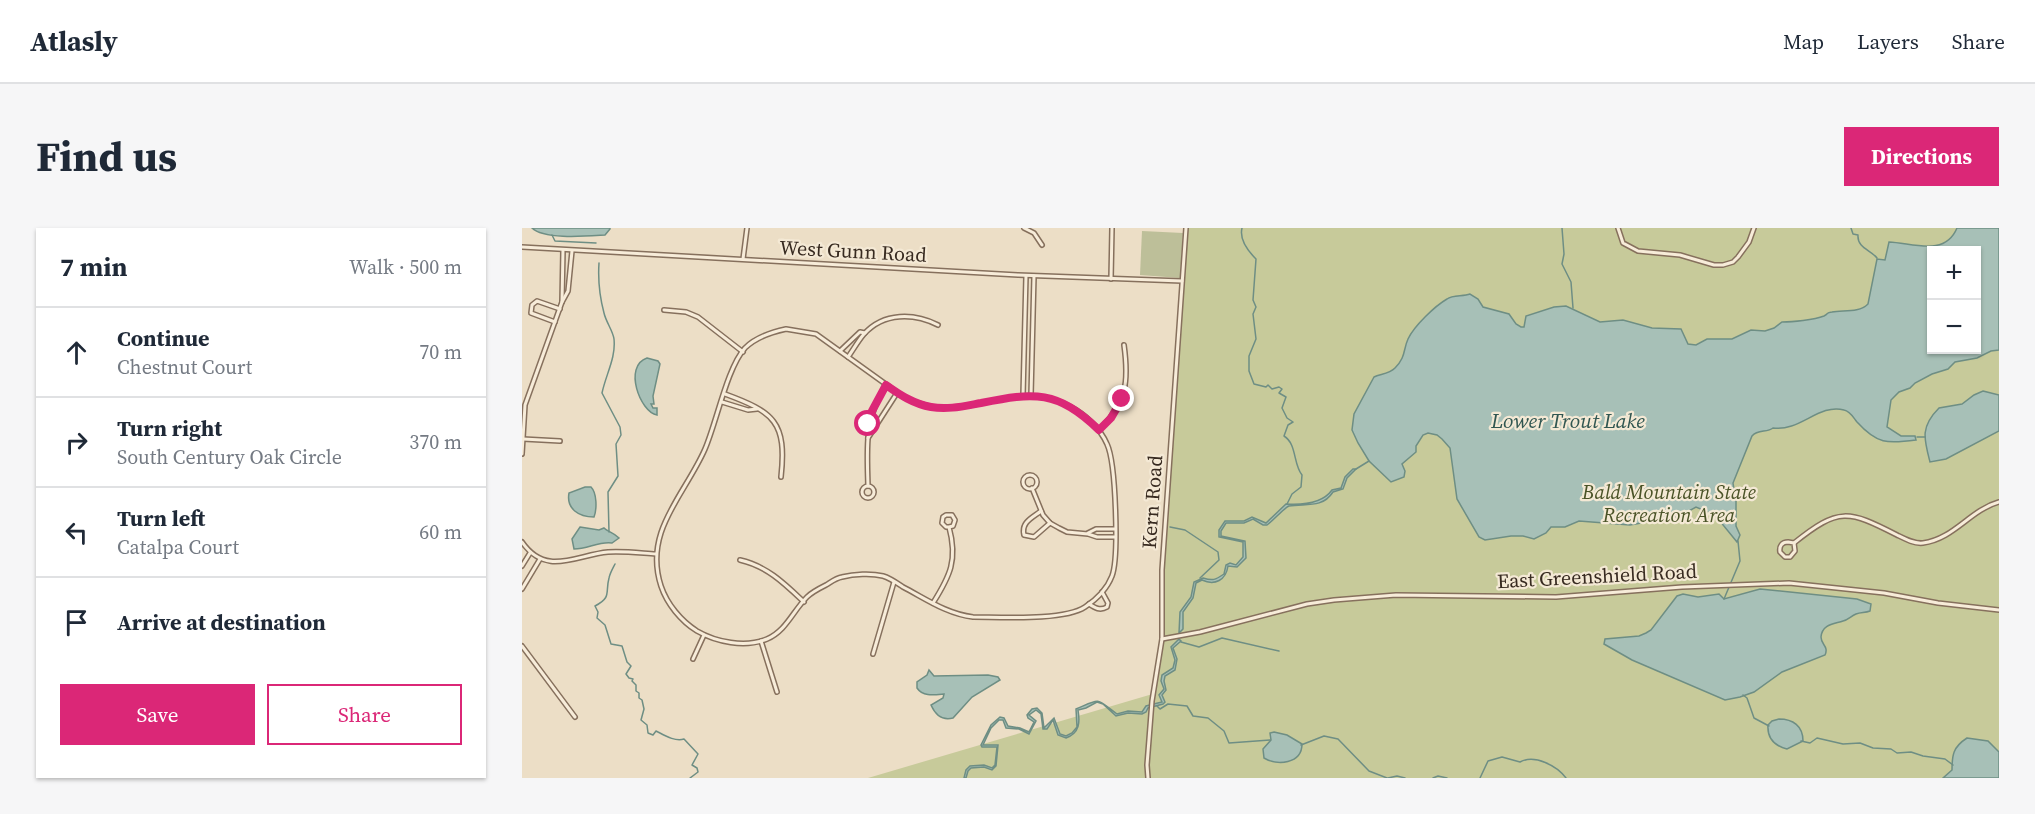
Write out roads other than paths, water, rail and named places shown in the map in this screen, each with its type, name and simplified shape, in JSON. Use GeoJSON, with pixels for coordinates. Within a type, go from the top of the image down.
{"type":"FeatureCollection","features":[{"type":"Feature","properties":{"kind":"street"},"geometry":{"type":"LineString","coordinates":[[743,260],[747,228]]}},
{"type":"Feature","properties":{"kind":"street"},"geometry":{"type":"LineString","coordinates":[[1024,228],[1034,233],[1042,245]]}},
{"type":"Feature","properties":{"kind":"street"},"geometry":{"type":"LineString","coordinates":[[1111,279],[1112,228]]}},
{"type":"Feature","properties":{"kind":"street","name":"Kern Road"},"geometry":{"type":"LineString","coordinates":[[1148,778],[1152,701],[1162,639],[1162,570],[1186,228]]}},
{"type":"Feature","properties":{"kind":"street"},"geometry":{"type":"LineString","coordinates":[[1618,228],[1623,243],[1638,252],[1680,255],[1714,265],[1732,262],[1749,242],[1754,228]]}},
{"type":"Feature","properties":{"kind":"street","name":"West Gunn Road"},"geometry":{"type":"LineString","coordinates":[[522,247],[1026,276],[1182,281]]}},
{"type":"Feature","properties":{"kind":"street"},"geometry":{"type":"LineString","coordinates":[[562,302],[563,250]]}},
{"type":"Feature","properties":{"kind":"street"},"geometry":{"type":"LineString","coordinates":[[522,454],[525,405],[568,291],[572,250]]}},
{"type":"Feature","properties":{"kind":"street"},"geometry":{"type":"LineString","coordinates":[[1023,395],[1026,276]]}},
{"type":"Feature","properties":{"kind":"street"},"geometry":{"type":"LineString","coordinates":[[1031,395],[1034,276]]}},
{"type":"Feature","properties":{"kind":"street"},"geometry":{"type":"LineString","coordinates":[[555,322],[531,313],[532,305],[537,301],[560,309]]}},
{"type":"Feature","properties":{"kind":"street"},"geometry":{"type":"LineString","coordinates":[[664,310],[686,312],[698,317],[742,352]]}},
{"type":"Feature","properties":{"kind":"street"},"geometry":{"type":"LineString","coordinates":[[848,357],[865,333],[877,324],[900,316],[918,317],[938,325]]}},
{"type":"Feature","properties":{"kind":"street"},"geometry":{"type":"LineString","coordinates":[[786,329],[816,334],[897,393],[918,403],[943,408],[960,407],[1031,395],[1051,399],[1071,407],[1099,430],[1107,443],[1114,468],[1114,567],[1102,592],[1078,611],[1060,615],[973,617],[959,616],[883,576],[840,577],[820,588],[804,602],[783,628],[773,636],[761,641],[738,643],[704,635],[685,622],[669,604],[656,572],[656,554],[660,532],[702,456],[733,368],[742,352],[764,335],[786,329]]}},
{"type":"Feature","properties":{"kind":"street"},"geometry":{"type":"LineString","coordinates":[[840,351],[860,332],[865,333]]}},
{"type":"Feature","properties":{"kind":"street"},"geometry":{"type":"LineString","coordinates":[[1024,339],[1033,339]]}},
{"type":"Feature","properties":{"kind":"street"},"geometry":{"type":"LineString","coordinates":[[1099,430],[1117,410],[1125,390],[1127,373],[1124,345]]}},
{"type":"Feature","properties":{"kind":"street"},"geometry":{"type":"LineString","coordinates":[[868,486],[868,440],[872,411],[886,385]]}},
{"type":"Feature","properties":{"kind":"street"},"geometry":{"type":"LineString","coordinates":[[868,440],[897,393]]}},
{"type":"Feature","properties":{"kind":"street"},"geometry":{"type":"LineString","coordinates":[[725,394],[752,404],[772,418],[779,430],[784,451],[781,477]]}},
{"type":"Feature","properties":{"kind":"street"},"geometry":{"type":"LineString","coordinates":[[722,402],[748,410],[757,409]]}},
{"type":"Feature","properties":{"kind":"street"},"geometry":{"type":"LineString","coordinates":[[523,439],[560,441]]}},
{"type":"Feature","properties":{"kind":"street"},"geometry":{"type":"LineString","coordinates":[[1032,489],[1037,482],[1035,477],[1029,475],[1025,477],[1023,484],[1032,489],[1041,511],[1050,523],[1066,532],[1097,537],[1115,537]]}},
{"type":"Feature","properties":{"kind":"street"},"geometry":{"type":"LineString","coordinates":[[868,486],[874,488],[875,492],[870,498],[866,498],[862,493],[864,487],[868,486]]}},
{"type":"Feature","properties":{"kind":"street"},"geometry":{"type":"LineString","coordinates":[[1794,543],[1793,556],[1788,558],[1781,555],[1780,547],[1783,543],[1794,543],[1816,526],[1846,515],[1864,518],[1910,541],[1922,543],[1942,538],[1988,505],[1999,502]]}},
{"type":"Feature","properties":{"kind":"street"},"geometry":{"type":"LineString","coordinates":[[1041,511],[1024,523],[1022,529],[1024,535],[1034,537],[1050,523]]}},
{"type":"Feature","properties":{"kind":"street"},"geometry":{"type":"LineString","coordinates":[[946,515],[952,515],[954,518],[954,524],[950,528],[942,523],[946,515]]}},
{"type":"Feature","properties":{"kind":"street"},"geometry":{"type":"LineString","coordinates":[[933,603],[950,573],[954,556],[950,528]]}},
{"type":"Feature","properties":{"kind":"street"},"geometry":{"type":"LineString","coordinates":[[1088,534],[1096,529],[1115,529]]}},
{"type":"Feature","properties":{"kind":"street"},"geometry":{"type":"LineString","coordinates":[[522,542],[530,553],[540,559],[563,561],[611,552],[656,554]]}},
{"type":"Feature","properties":{"kind":"street"},"geometry":{"type":"LineString","coordinates":[[522,566],[530,553]]}},
{"type":"Feature","properties":{"kind":"street"},"geometry":{"type":"LineString","coordinates":[[522,589],[540,559]]}},
{"type":"Feature","properties":{"kind":"street"},"geometry":{"type":"LineString","coordinates":[[740,560],[778,577],[804,602]]}},
{"type":"Feature","properties":{"kind":"street"},"geometry":{"type":"LineString","coordinates":[[873,654],[894,582]]}},
{"type":"Feature","properties":{"kind":"street","name":"East Greenshield Road"},"geometry":{"type":"LineString","coordinates":[[1162,639],[1200,633],[1307,604],[1396,595],[1556,597],[1682,587],[1790,583],[1884,593],[1938,603],[1999,610]]}},
{"type":"Feature","properties":{"kind":"street"},"geometry":{"type":"LineString","coordinates":[[1089,604],[1097,609],[1103,610],[1107,607],[1108,603],[1102,592]]}},
{"type":"Feature","properties":{"kind":"street"},"geometry":{"type":"LineString","coordinates":[[693,659],[704,635]]}},
{"type":"Feature","properties":{"kind":"street"},"geometry":{"type":"LineString","coordinates":[[761,641],[777,692]]}},
{"type":"Feature","properties":{"kind":"street"},"geometry":{"type":"LineString","coordinates":[[522,645],[575,717]]}},
{"type":"Feature","properties":{"kind":"water"},"geometry":{"type":"Polygon","coordinates":[[[532,228],[610,229],[605,235],[556,236],[538,232],[532,228]]]}},
{"type":"Feature","properties":{"kind":"water","name":"Lower Trout Lake"},"geometry":{"type":"Polygon","coordinates":[[[1957,228],[1999,228],[1999,350],[1977,358],[1955,362],[1948,369],[1932,374],[1899,392],[1891,400],[1887,427],[1901,436],[1915,436],[1916,440],[1883,441],[1871,435],[1848,412],[1835,409],[1826,410],[1792,426],[1773,428],[1754,434],[1733,483],[1736,526],[1740,535],[1737,542],[1715,515],[1696,507],[1680,516],[1630,525],[1579,521],[1565,527],[1551,527],[1546,533],[1534,539],[1511,536],[1485,540],[1479,537],[1457,499],[1450,448],[1442,439],[1428,433],[1423,435],[1416,446],[1416,452],[1402,464],[1405,471],[1404,477],[1391,482],[1369,461],[1352,430],[1354,414],[1374,377],[1395,368],[1415,328],[1437,306],[1452,297],[1470,294],[1478,299],[1483,307],[1509,314],[1521,327],[1524,327],[1526,316],[1554,307],[1566,306],[1600,322],[1623,320],[1652,328],[1681,329],[1688,344],[1696,345],[1707,339],[1732,339],[1751,330],[1765,331],[1782,322],[1809,320],[1830,312],[1851,311],[1864,307],[1868,304],[1877,259],[1885,260],[1889,242],[1927,246],[1927,354],[1981,354],[1981,246],[1928,246],[1945,243],[1957,228]]]}},
{"type":"Feature","properties":{"kind":"water"},"geometry":{"type":"Polygon","coordinates":[[[647,358],[658,361],[660,364],[653,396],[654,404],[651,404],[653,408],[657,408],[657,415],[645,406],[640,398],[635,379],[640,363],[647,358]]]}},
{"type":"Feature","properties":{"kind":"water"},"geometry":{"type":"Polygon","coordinates":[[[1983,391],[1999,395],[1999,431],[1946,459],[1930,462],[1925,434],[1933,415],[1939,408],[1962,404],[1983,391]]]}},
{"type":"Feature","properties":{"kind":"water"},"geometry":{"type":"Polygon","coordinates":[[[1356,469],[1347,478],[1343,489],[1333,492],[1324,501],[1313,504],[1289,506],[1267,525],[1253,519],[1244,523],[1226,523],[1221,536],[1245,541],[1246,558],[1237,567],[1228,566],[1225,575],[1219,581],[1202,580],[1196,583],[1193,598],[1183,612],[1183,629],[1179,633],[1180,612],[1191,597],[1194,582],[1203,578],[1212,580],[1218,578],[1224,574],[1226,565],[1230,563],[1236,565],[1243,557],[1243,542],[1219,537],[1219,530],[1225,521],[1244,521],[1252,517],[1266,523],[1286,504],[1311,503],[1328,495],[1332,490],[1341,488],[1345,477],[1356,469]]]}},
{"type":"Feature","properties":{"kind":"water"},"geometry":{"type":"Polygon","coordinates":[[[591,487],[594,493],[596,506],[594,517],[579,514],[570,504],[569,493],[591,487]]]}},
{"type":"Feature","properties":{"kind":"water"},"geometry":{"type":"Polygon","coordinates":[[[580,527],[599,530],[604,528],[619,538],[612,543],[574,549],[572,539],[580,527]]]}},
{"type":"Feature","properties":{"kind":"water"},"geometry":{"type":"Polygon","coordinates":[[[1760,589],[1857,599],[1871,604],[1870,611],[1856,614],[1826,627],[1821,637],[1826,650],[1825,655],[1782,672],[1754,692],[1725,700],[1632,660],[1604,644],[1605,639],[1639,636],[1651,630],[1677,596],[1683,594],[1698,597],[1719,594],[1724,599],[1760,589]]]}},
{"type":"Feature","properties":{"kind":"water"},"geometry":{"type":"Polygon","coordinates":[[[1179,639],[1181,641],[1173,648],[1177,659],[1175,670],[1165,676],[1166,690],[1162,695],[1165,702],[1163,704],[1148,708],[1142,714],[1128,713],[1116,716],[1103,704],[1097,702],[1078,710],[1078,727],[1071,736],[1066,738],[1058,735],[1053,720],[1047,729],[1043,729],[1041,714],[1036,710],[1029,715],[1036,721],[1029,734],[1019,729],[1006,728],[1003,720],[999,720],[991,728],[983,745],[998,745],[996,766],[992,770],[984,767],[971,768],[964,778],[970,766],[984,765],[992,768],[995,765],[997,747],[982,747],[981,745],[991,725],[1000,717],[1004,718],[1008,726],[1020,728],[1029,732],[1034,722],[1027,715],[1032,709],[1037,708],[1042,713],[1044,728],[1054,718],[1060,734],[1066,736],[1077,727],[1076,709],[1090,703],[1098,701],[1101,702],[1117,714],[1128,711],[1142,712],[1146,706],[1162,702],[1159,695],[1164,689],[1161,681],[1162,675],[1173,668],[1175,660],[1171,647],[1179,639]]]}},
{"type":"Feature","properties":{"kind":"water"},"geometry":{"type":"Polygon","coordinates":[[[929,670],[934,676],[988,675],[998,677],[1000,680],[972,697],[953,718],[942,718],[931,705],[943,698],[944,694],[926,694],[917,688],[917,682],[927,675],[929,670]]]}},
{"type":"Feature","properties":{"kind":"water"},"geometry":{"type":"Polygon","coordinates":[[[1779,719],[1789,720],[1796,724],[1801,731],[1803,741],[1787,749],[1775,744],[1770,738],[1768,725],[1779,719]]]}},
{"type":"Feature","properties":{"kind":"water"},"geometry":{"type":"Polygon","coordinates":[[[1270,733],[1287,735],[1302,744],[1298,756],[1288,762],[1269,761],[1264,758],[1263,749],[1271,740],[1270,733]]]}},
{"type":"Feature","properties":{"kind":"water"},"geometry":{"type":"Polygon","coordinates":[[[1967,738],[1988,741],[1999,752],[1999,778],[1943,778],[1952,770],[1956,748],[1967,738]]]}},
{"type":"Feature","properties":{"kind":"waterway"},"geometry":{"type":"LineString","coordinates":[[1242,228],[1243,241],[1256,259],[1253,300],[1256,307],[1253,314],[1256,339],[1249,356],[1249,371],[1254,384],[1282,389],[1279,393],[1286,397],[1282,408],[1287,418],[1293,422],[1288,425],[1284,436],[1291,444],[1302,475],[1301,487],[1292,494],[1287,504]]}},
{"type":"Feature","properties":{"kind":"waterway"},"geometry":{"type":"LineString","coordinates":[[1562,228],[1564,254],[1562,264],[1571,282],[1573,308]]}},
{"type":"Feature","properties":{"kind":"waterway"},"geometry":{"type":"LineString","coordinates":[[1851,228],[1853,234],[1858,235],[1862,246],[1877,258]]}},
{"type":"Feature","properties":{"kind":"waterway"},"geometry":{"type":"LineString","coordinates":[[552,235],[555,241],[596,243]]}},
{"type":"Feature","properties":{"kind":"waterway"},"geometry":{"type":"LineString","coordinates":[[599,263],[601,301],[613,336],[614,346],[602,393],[620,427],[621,435],[616,444],[618,476],[608,492],[609,532]]}},
{"type":"Feature","properties":{"kind":"waterway"},"geometry":{"type":"LineString","coordinates":[[1917,437],[1925,437]]}},
{"type":"Feature","properties":{"kind":"waterway"},"geometry":{"type":"LineString","coordinates":[[1356,469],[1369,461]]}},
{"type":"Feature","properties":{"kind":"waterway"},"geometry":{"type":"LineString","coordinates":[[1170,527],[1185,530],[1218,552],[1219,560],[1200,578]]}},
{"type":"Feature","properties":{"kind":"waterway"},"geometry":{"type":"LineString","coordinates":[[1724,599],[1740,561],[1738,541]]}},
{"type":"Feature","properties":{"kind":"waterway"},"geometry":{"type":"LineString","coordinates":[[615,564],[609,576],[606,597],[595,606],[598,612],[597,618],[605,625],[611,644],[622,646],[627,662],[631,666],[626,674],[633,679],[636,691],[642,700],[644,709],[641,720],[647,725],[648,733],[653,735],[656,731],[673,739],[684,739],[698,754],[692,765],[697,768],[698,772],[690,778]]}},
{"type":"Feature","properties":{"kind":"waterway"},"geometry":{"type":"LineString","coordinates":[[1181,642],[1199,647],[1222,638],[1279,651]]}},
{"type":"Feature","properties":{"kind":"waterway"},"geometry":{"type":"LineString","coordinates":[[1743,695],[1747,698],[1754,718],[1769,726]]}},
{"type":"Feature","properties":{"kind":"waterway"},"geometry":{"type":"LineString","coordinates":[[1157,706],[1160,709],[1168,704],[1187,706],[1193,716],[1208,718],[1224,731],[1229,743],[1270,740]]}},
{"type":"Feature","properties":{"kind":"waterway"},"geometry":{"type":"LineString","coordinates":[[1301,745],[1324,736],[1338,739],[1369,771],[1387,778]]}},
{"type":"Feature","properties":{"kind":"waterway"},"geometry":{"type":"LineString","coordinates":[[1801,741],[1810,743],[1817,738],[1843,744],[1860,743],[1873,748],[1891,749],[1897,753],[1911,752],[1945,759],[1953,765]]}},
{"type":"Feature","properties":{"kind":"waterway"},"geometry":{"type":"LineString","coordinates":[[1480,778],[1488,761],[1502,757],[1520,762],[1539,760],[1557,769],[1566,778]]}},
{"type":"Feature","properties":{"kind":"waterway"},"geometry":{"type":"LineString","coordinates":[[1388,778],[1397,776],[1405,778]]}},
{"type":"Feature","properties":{"kind":"waterway"},"geometry":{"type":"LineString","coordinates":[[1433,778],[1438,776],[1447,778]]}},
{"type":"Feature","properties":{"kind":"park label","name":"Bald Mountain State Recreation Area"},"geometry":{"type":"Point","coordinates":[1669,504]}}]}
